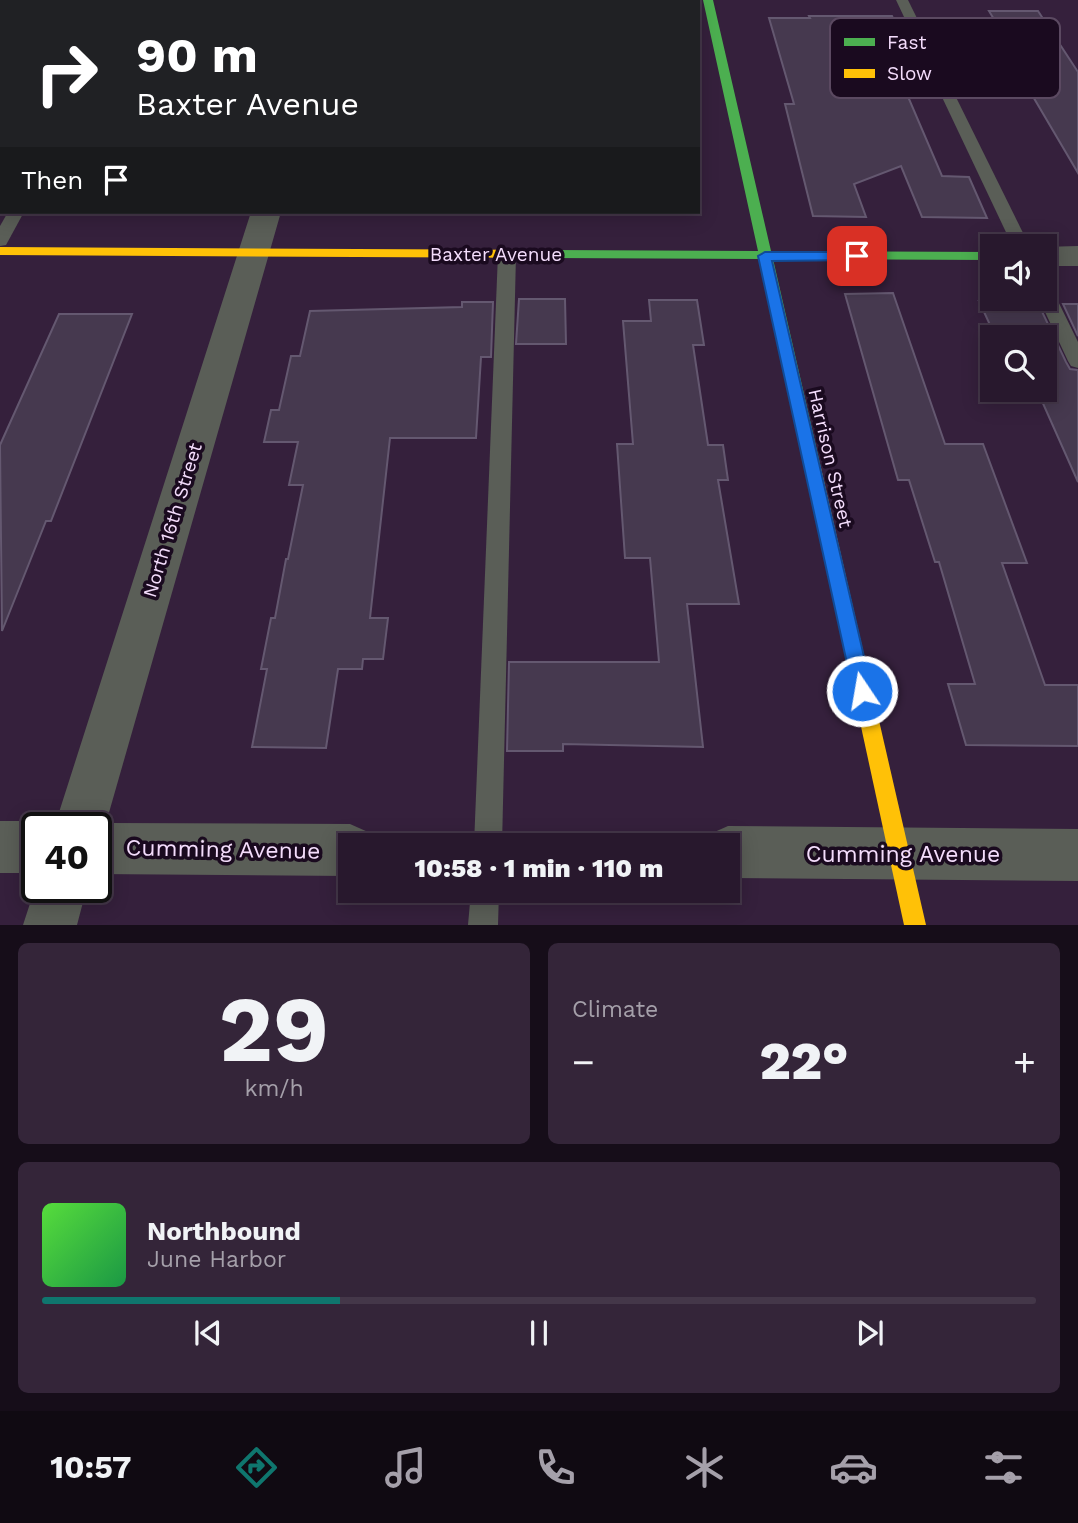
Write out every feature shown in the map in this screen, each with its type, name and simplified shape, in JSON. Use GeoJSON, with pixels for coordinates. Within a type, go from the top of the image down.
{"type":"FeatureCollection","features":[{"type":"Feature","properties":{"kind":"street","name":"Harrison Street"},"geometry":{"type":"LineString","coordinates":[[708,0],[915,925]]}},
{"type":"Feature","properties":{"kind":"street","name":"North 16th Street"},"geometry":{"type":"LineString","coordinates":[[84,812],[264,214]]}},
{"type":"Feature","properties":{"kind":"street","name":"Baxter Avenue"},"geometry":{"type":"LineString","coordinates":[[0,251],[980,256]]}},
{"type":"Feature","properties":{"kind":"street"},"geometry":{"type":"LineString","coordinates":[[1057,256],[1078,256]]}},
{"type":"Feature","properties":{"kind":"street"},"geometry":{"type":"LineString","coordinates":[[0,847],[21,847]]}},
{"type":"Feature","properties":{"kind":"street","name":"Cumming Avenue"},"geometry":{"type":"LineString","coordinates":[[112,848],[338,850]]}},
{"type":"Feature","properties":{"kind":"street","name":"Cumming Avenue"},"geometry":{"type":"LineString","coordinates":[[740,852],[1078,855]]}},
{"type":"Feature","properties":{"kind":"street"},"geometry":{"type":"LineString","coordinates":[[50,925],[56,903]]}},
{"type":"Feature","properties":{"kind":"lane"},"geometry":{"type":"LineString","coordinates":[[902,0],[911,18]]}},
{"type":"Feature","properties":{"kind":"lane"},"geometry":{"type":"LineString","coordinates":[[950,98],[1016,234]]}},
{"type":"Feature","properties":{"kind":"lane"},"geometry":{"type":"LineString","coordinates":[[0,241],[15,214]]}},
{"type":"Feature","properties":{"kind":"lane"},"geometry":{"type":"LineString","coordinates":[[488,833],[507,254]]}},
{"type":"Feature","properties":{"kind":"lane"},"geometry":{"type":"LineString","coordinates":[[1054,311],[1078,361]]}},
{"type":"Feature","properties":{"kind":"lane"},"geometry":{"type":"LineString","coordinates":[[483,925],[484,903]]}},
{"type":"Feature","properties":{"kind":"building"},"geometry":{"type":"Polygon","coordinates":[[[989,11],[1038,11],[1043,18],[993,18],[989,11]]]}},
{"type":"Feature","properties":{"kind":"building"},"geometry":{"type":"Polygon","coordinates":[[[809,16],[892,16],[893,18],[830,18],[830,98],[909,98],[942,176],[969,177],[987,218],[922,217],[901,166],[854,184],[866,217],[813,216],[785,104],[794,104],[769,18],[810,18],[809,16]]]}},
{"type":"Feature","properties":{"kind":"building"},"geometry":{"type":"Polygon","coordinates":[[[1060,45],[1078,72],[1078,173],[1034,98],[1060,98],[1060,45]]]}},
{"type":"Feature","properties":{"kind":"building"},"geometry":{"type":"Polygon","coordinates":[[[893,293],[945,444],[983,444],[1027,563],[1002,563],[1045,685],[1078,685],[1078,746],[966,745],[948,684],[975,684],[939,562],[935,562],[909,480],[898,480],[845,294],[893,293]]]}},
{"type":"Feature","properties":{"kind":"building"},"geometry":{"type":"Polygon","coordinates":[[[519,299],[565,299],[566,344],[516,344],[519,299]]]}},
{"type":"Feature","properties":{"kind":"building"},"geometry":{"type":"Polygon","coordinates":[[[649,300],[697,300],[704,345],[693,345],[708,445],[723,445],[728,480],[718,480],[739,604],[687,604],[703,747],[563,744],[563,751],[507,751],[509,662],[659,662],[650,558],[625,558],[617,444],[633,444],[623,321],[651,321],[649,300]]]}},
{"type":"Feature","properties":{"kind":"building"},"geometry":{"type":"Polygon","coordinates":[[[462,302],[493,302],[491,357],[481,357],[476,438],[390,438],[370,618],[388,618],[383,659],[363,659],[362,669],[338,669],[326,748],[252,747],[267,669],[261,669],[271,618],[275,618],[303,485],[289,485],[298,442],[264,442],[271,410],[279,410],[291,356],[300,356],[310,311],[462,307],[462,302]]]}},
{"type":"Feature","properties":{"kind":"building"},"geometry":{"type":"Polygon","coordinates":[[[1063,304],[1078,304],[1078,336],[1063,304]]]}},
{"type":"Feature","properties":{"kind":"building"},"geometry":{"type":"Polygon","coordinates":[[[984,311],[1042,311],[1048,325],[990,325],[984,311]]]}},
{"type":"Feature","properties":{"kind":"building"},"geometry":{"type":"Polygon","coordinates":[[[59,314],[132,314],[51,521],[46,521],[2,631],[0,445],[59,314]]]}},
{"type":"Feature","properties":{"kind":"building"},"geometry":{"type":"Polygon","coordinates":[[[1057,343],[1070,369],[1078,370],[1078,482],[1042,402],[1057,402],[1057,343]]]}},
{"type":"Feature","properties":{"kind":"traffic: fast"},"geometry":{"type":"LineString","coordinates":[[708,0],[813,468]]}},
{"type":"Feature","properties":{"kind":"traffic: fast"},"geometry":{"type":"LineString","coordinates":[[550,254],[980,256]]}},
{"type":"Feature","properties":{"kind":"traffic: slow"},"geometry":{"type":"LineString","coordinates":[[0,251],[550,254]]}},
{"type":"Feature","properties":{"kind":"traffic: slow"},"geometry":{"type":"LineString","coordinates":[[813,468],[915,925]]}},
{"type":"Feature","properties":{"kind":"route"},"geometry":{"type":"LineString","coordinates":[[857,256],[765,256],[862,691]]}}]}
